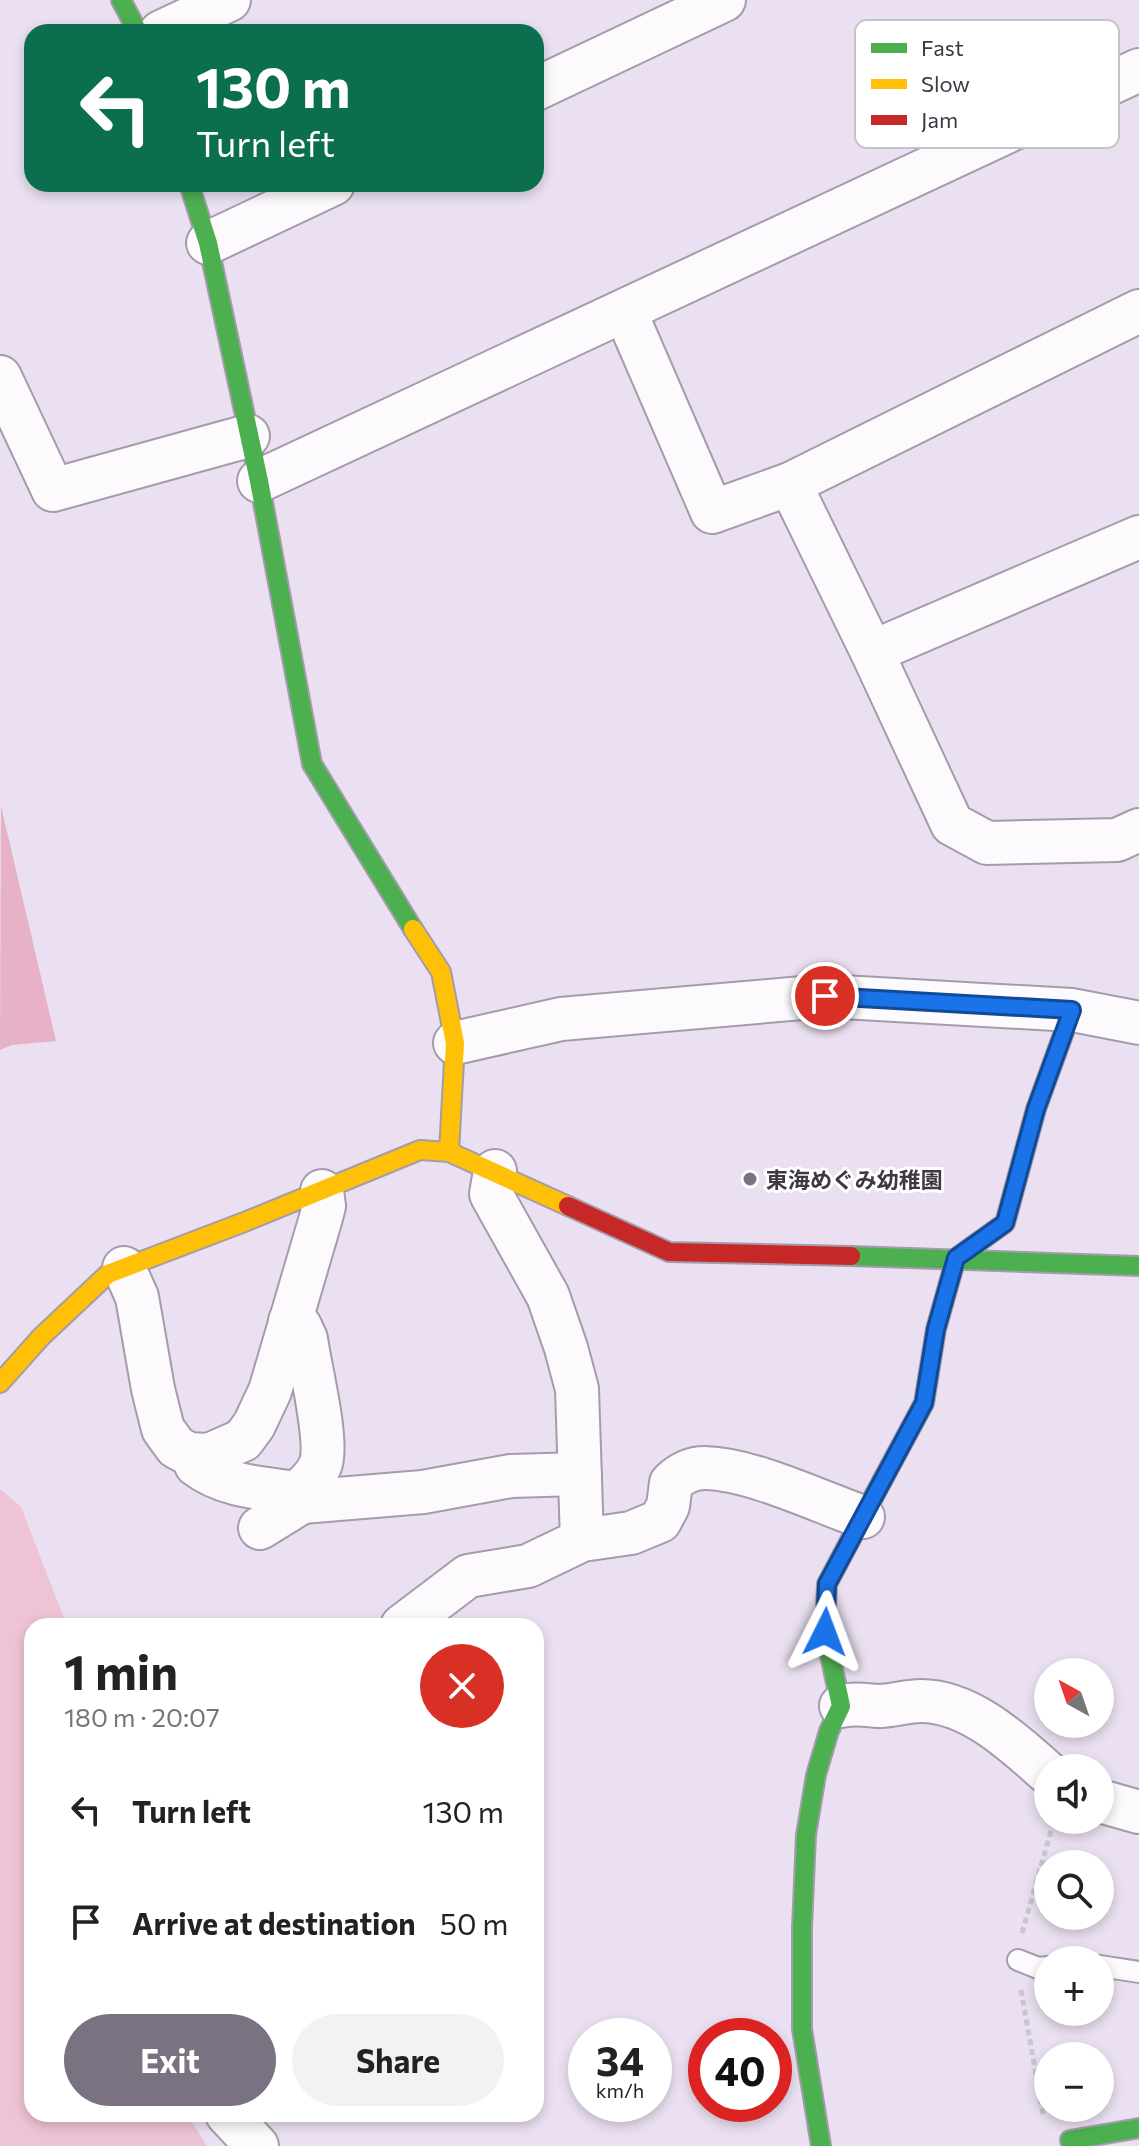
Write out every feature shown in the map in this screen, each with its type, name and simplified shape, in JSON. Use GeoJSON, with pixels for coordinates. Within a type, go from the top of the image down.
{"type":"FeatureCollection","features":[{"type":"Feature","properties":{"kind":"street"},"geometry":{"type":"LineString","coordinates":[[121,0],[134,24]]}},
{"type":"Feature","properties":{"kind":"street"},"geometry":{"type":"LineString","coordinates":[[178,24],[229,0]]}},
{"type":"Feature","properties":{"kind":"street"},"geometry":{"type":"LineString","coordinates":[[544,85],[724,0]]}},
{"type":"Feature","properties":{"kind":"street"},"geometry":{"type":"LineString","coordinates":[[1119,79],[1139,70]]}},
{"type":"Feature","properties":{"kind":"street"},"geometry":{"type":"LineString","coordinates":[[259,481],[973,148]]}},
{"type":"Feature","properties":{"kind":"street"},"geometry":{"type":"LineString","coordinates":[[192,192],[208,243],[259,481],[312,764],[373,867],[441,972],[455,1043],[449,1152]]}},
{"type":"Feature","properties":{"kind":"street"},"geometry":{"type":"LineString","coordinates":[[208,243],[316,192]]}},
{"type":"Feature","properties":{"kind":"street"},"geometry":{"type":"LineString","coordinates":[[625,311],[712,512],[790,484],[1139,311]]}},
{"type":"Feature","properties":{"kind":"street"},"geometry":{"type":"LineString","coordinates":[[0,377],[53,490],[248,436]]}},
{"type":"Feature","properties":{"kind":"street"},"geometry":{"type":"LineString","coordinates":[[790,484],[952,824],[987,843],[1117,840],[1139,830]]}},
{"type":"Feature","properties":{"kind":"street"},"geometry":{"type":"LineString","coordinates":[[872,652],[1139,537]]}},
{"type":"Feature","properties":{"kind":"street"},"geometry":{"type":"LineString","coordinates":[[455,1043],[561,1019],[825,996],[1072,1010],[1139,1023]]}},
{"type":"Feature","properties":{"kind":"street"},"geometry":{"type":"LineString","coordinates":[[821,2146],[802,2029],[806,1851],[816,1775],[829,1731],[841,1706],[825,1632],[827,1584],[924,1403],[936,1329],[956,1258],[1005,1223],[1036,1109],[1072,1010]]}},
{"type":"Feature","properties":{"kind":"street"},"geometry":{"type":"LineString","coordinates":[[0,1383],[41,1337],[108,1274],[420,1150],[449,1152],[669,1252],[956,1258],[1139,1266]]}},
{"type":"Feature","properties":{"kind":"street"},"geometry":{"type":"LineString","coordinates":[[495,1171],[491,1194],[548,1296],[577,1389],[582,1540]]}},
{"type":"Feature","properties":{"kind":"street"},"geometry":{"type":"LineString","coordinates":[[124,1268],[137,1297],[163,1429],[176,1447],[195,1455],[209,1455],[230,1448],[243,1440],[254,1425],[270,1391],[324,1206],[322,1191]]}},
{"type":"Feature","properties":{"kind":"street"},"geometry":{"type":"LineString","coordinates":[[260,1528],[300,1497],[320,1465],[324,1439],[306,1339],[300,1326],[290,1321]]}},
{"type":"Feature","properties":{"kind":"street"},"geometry":{"type":"LineString","coordinates":[[195,1455],[196,1465],[229,1483],[300,1497],[423,1492],[511,1476],[580,1474]]}},
{"type":"Feature","properties":{"kind":"street"},"geometry":{"type":"LineString","coordinates":[[413,1618],[468,1576],[528,1566],[582,1540],[631,1533],[660,1521],[668,1506],[671,1483],[690,1470],[704,1468],[754,1477],[863,1517]]}},
{"type":"Feature","properties":{"kind":"street"},"geometry":{"type":"LineString","coordinates":[[841,1706],[854,1703],[879,1706],[922,1700],[955,1706],[990,1727],[1034,1762]]}},
{"type":"Feature","properties":{"kind":"street"},"geometry":{"type":"LineString","coordinates":[[1114,1805],[1139,1812]]}},
{"type":"Feature","properties":{"kind":"street"},"geometry":{"type":"LineString","coordinates":[[234,2122],[257,2146]]}},
{"type":"Feature","properties":{"kind":"street"},"geometry":{"type":"LineString","coordinates":[[1072,2146],[1070,2140],[1139,2128]]}},
{"type":"Feature","properties":{"kind":"lane"},"geometry":{"type":"LineString","coordinates":[[1018,1960],[1034,1966]]}},
{"type":"Feature","properties":{"kind":"lane"},"geometry":{"type":"LineString","coordinates":[[1114,1968],[1139,1972]]}},
{"type":"Feature","properties":{"kind":"shaded area"},"geometry":{"type":"Polygon","coordinates":[[[1,806],[56,1041],[12,1045],[0,1050],[1,806]]]}},
{"type":"Feature","properties":{"kind":"shaded area"},"geometry":{"type":"Polygon","coordinates":[[[0,1489],[21,1507],[64,1618],[24,1618],[24,2122],[192,2122],[207,2146],[0,2146],[0,1489]]]}},
{"type":"Feature","properties":{"kind":"traffic: fast"},"geometry":{"type":"LineString","coordinates":[[121,0],[134,24]]}},
{"type":"Feature","properties":{"kind":"traffic: fast"},"geometry":{"type":"LineString","coordinates":[[192,192],[208,243],[259,481],[312,764],[413,929]]}},
{"type":"Feature","properties":{"kind":"traffic: fast"},"geometry":{"type":"LineString","coordinates":[[851,1256],[1139,1266]]}},
{"type":"Feature","properties":{"kind":"traffic: fast"},"geometry":{"type":"LineString","coordinates":[[821,2146],[802,2029],[806,1835],[816,1775],[829,1731],[841,1706],[825,1632],[827,1584],[854,1533]]}},
{"type":"Feature","properties":{"kind":"traffic: fast"},"geometry":{"type":"LineString","coordinates":[[1072,2146],[1070,2140],[1139,2128]]}},
{"type":"Feature","properties":{"kind":"traffic: slow"},"geometry":{"type":"LineString","coordinates":[[413,929],[441,972],[455,1043],[449,1152]]}},
{"type":"Feature","properties":{"kind":"traffic: slow"},"geometry":{"type":"LineString","coordinates":[[854,1533],[924,1403],[936,1329],[956,1258],[1005,1223],[1036,1109],[1072,1010]]}},
{"type":"Feature","properties":{"kind":"traffic: slow"},"geometry":{"type":"LineString","coordinates":[[0,1383],[41,1337],[108,1274],[420,1150],[449,1152],[568,1206]]}},
{"type":"Feature","properties":{"kind":"traffic: jam"},"geometry":{"type":"LineString","coordinates":[[568,1206],[669,1252],[851,1256]]}},
{"type":"Feature","properties":{"kind":"place","name":"東海めぐみ幼稚園"},"geometry":{"type":"Point","coordinates":[750,1179]}},
{"type":"Feature","properties":{"kind":"route"},"geometry":{"type":"LineString","coordinates":[[825,996],[1072,1010],[1036,1109],[1005,1223],[956,1258],[936,1329],[924,1403],[827,1584],[825,1632]]}}]}
